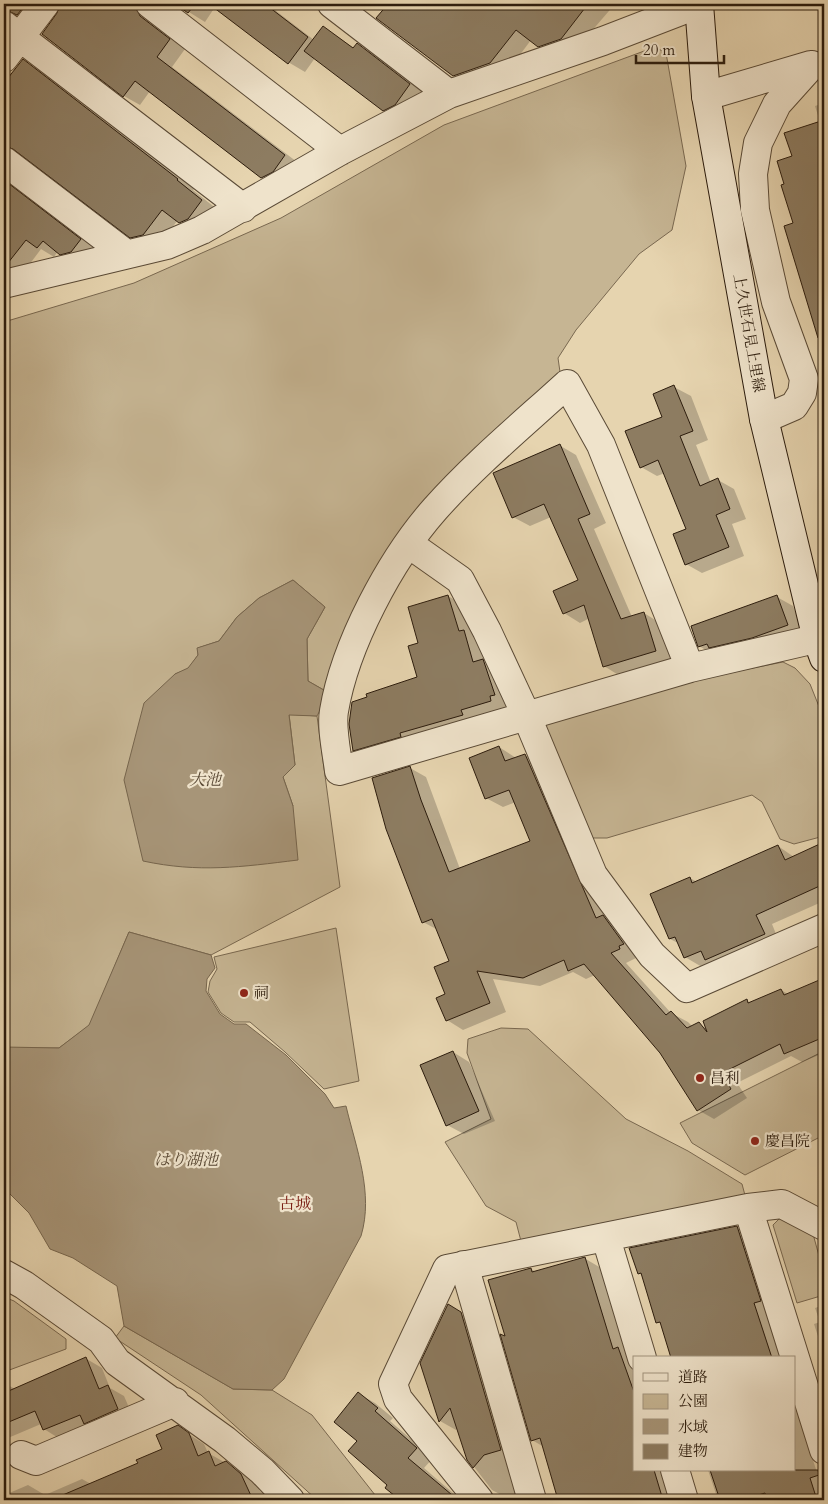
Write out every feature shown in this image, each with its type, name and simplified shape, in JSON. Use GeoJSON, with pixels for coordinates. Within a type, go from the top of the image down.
{"type":"FeatureCollection","features":[{"type":"Feature","properties":{"kind":"street"},"geometry":{"type":"LineString","coordinates":[[45,4],[9,40],[243,208]]}},
{"type":"Feature","properties":{"kind":"street"},"geometry":{"type":"LineString","coordinates":[[150,4],[340,151]]}},
{"type":"Feature","properties":{"kind":"street"},"geometry":{"type":"LineString","coordinates":[[332,4],[361,12],[449,94]]}},
{"type":"Feature","properties":{"kind":"street"},"geometry":{"type":"LineString","coordinates":[[4,284],[167,245],[202,230],[340,151],[449,94],[602,41],[699,4]]}},
{"type":"Feature","properties":{"kind":"street","name":"上久世石見上里線"},"geometry":{"type":"LineString","coordinates":[[699,4],[706,96],[764,419],[822,644]]}},
{"type":"Feature","properties":{"kind":"street"},"geometry":{"type":"LineString","coordinates":[[706,96],[818,62]]}},
{"type":"Feature","properties":{"kind":"street"},"geometry":{"type":"LineString","coordinates":[[764,419],[794,406],[802,393],[804,379],[776,302],[755,210],[753,174],[758,143],[777,104],[818,62]]}},
{"type":"Feature","properties":{"kind":"street"},"geometry":{"type":"LineString","coordinates":[[4,160],[126,254]]}},
{"type":"Feature","properties":{"kind":"street"},"geometry":{"type":"LineString","coordinates":[[690,668],[601,445],[567,384],[474,469],[434,510],[409,544],[377,596],[350,652],[333,713],[339,771],[690,668],[822,644]]}},
{"type":"Feature","properties":{"kind":"street"},"geometry":{"type":"LineString","coordinates":[[409,544],[460,580],[487,631],[527,717],[593,875],[652,955],[687,988],[824,928]]}},
{"type":"Feature","properties":{"kind":"street"},"geometry":{"type":"LineString","coordinates":[[479,1500],[398,1399],[392,1384],[447,1269],[464,1264],[606,1238],[748,1208],[782,1204],[824,1226]]}},
{"type":"Feature","properties":{"kind":"street"},"geometry":{"type":"LineString","coordinates":[[748,1208],[794,1356]]}},
{"type":"Feature","properties":{"kind":"street"},"geometry":{"type":"LineString","coordinates":[[606,1238],[641,1356]]}},
{"type":"Feature","properties":{"kind":"street"},"geometry":{"type":"LineString","coordinates":[[464,1264],[532,1500]]}},
{"type":"Feature","properties":{"kind":"street"},"geometry":{"type":"LineString","coordinates":[[4,1274],[24,1285],[101,1340],[117,1362],[174,1402],[255,1465],[290,1500]]}},
{"type":"Feature","properties":{"kind":"street"},"geometry":{"type":"LineString","coordinates":[[796,1361],[824,1450]]}},
{"type":"Feature","properties":{"kind":"street"},"geometry":{"type":"LineString","coordinates":[[21,1455],[36,1461],[174,1402]]}},
{"type":"Feature","properties":{"kind":"street"},"geometry":{"type":"LineString","coordinates":[[676,1472],[684,1500]]}},
{"type":"Feature","properties":{"kind":"green space"},"geometry":{"type":"Polygon","coordinates":[[[655,47],[666,53],[686,166],[672,230],[639,254],[576,330],[558,358],[560,372],[422,511],[329,693],[308,681],[307,639],[325,607],[293,580],[259,598],[237,617],[219,641],[198,648],[198,655],[188,669],[175,674],[293,806],[283,777],[295,765],[289,714],[317,716],[340,887],[211,955],[129,932],[90,1025],[59,1048],[4,1048],[4,322],[134,283],[281,218],[444,125],[655,47]]]}},
{"type":"Feature","properties":{"kind":"green space"},"geometry":{"type":"Polygon","coordinates":[[[783,662],[795,668],[810,684],[824,719],[824,836],[794,844],[780,839],[762,802],[752,795],[607,838],[593,838],[582,829],[541,734],[545,723],[687,681],[783,662]]]}},
{"type":"Feature","properties":{"kind":"green space"},"geometry":{"type":"Polygon","coordinates":[[[336,928],[359,1081],[324,1089],[250,1022],[234,1022],[221,1013],[208,992],[210,981],[217,969],[214,957],[336,928]]]}},
{"type":"Feature","properties":{"kind":"green space"},"geometry":{"type":"Polygon","coordinates":[[[501,1028],[528,1029],[626,1119],[688,1151],[742,1184],[746,1199],[522,1245],[516,1222],[486,1206],[445,1142],[491,1119],[467,1053],[468,1039],[501,1028]]]}},
{"type":"Feature","properties":{"kind":"green space","name":"慶昌院"},"geometry":{"type":"Polygon","coordinates":[[[824,1051],[824,1135],[745,1175],[692,1143],[680,1123],[824,1051]]]}},
{"type":"Feature","properties":{"kind":"green space"},"geometry":{"type":"Polygon","coordinates":[[[783,1215],[813,1234],[824,1274],[824,1295],[797,1303],[773,1225],[783,1215]]]}},
{"type":"Feature","properties":{"kind":"green space"},"geometry":{"type":"Polygon","coordinates":[[[4,1297],[14,1301],[66,1339],[66,1349],[4,1372],[4,1297]]]}},
{"type":"Feature","properties":{"kind":"green space"},"geometry":{"type":"Polygon","coordinates":[[[124,1326],[233,1389],[272,1390],[312,1415],[379,1500],[317,1500],[201,1395],[115,1338],[124,1326]]]}},
{"type":"Feature","properties":{"kind":"water","name":"大池"},"geometry":{"type":"Polygon","coordinates":[[[293,580],[325,607],[307,639],[308,681],[329,693],[317,716],[289,715],[295,765],[283,777],[293,806],[298,860],[220,868],[183,867],[143,861],[124,780],[144,703],[175,674],[188,668],[198,655],[197,648],[219,641],[237,617],[259,598],[293,580]]]}},
{"type":"Feature","properties":{"kind":"water","name":"はり湖池"},"geometry":{"type":"Polygon","coordinates":[[[129,932],[211,955],[215,968],[207,979],[206,991],[220,1014],[234,1024],[246,1024],[286,1055],[325,1094],[334,1108],[346,1106],[359,1154],[365,1187],[366,1203],[361,1236],[284,1379],[272,1390],[233,1389],[124,1326],[117,1286],[73,1258],[50,1249],[29,1213],[4,1188],[4,1047],[59,1048],[89,1025],[129,932]]]}},
{"type":"Feature","properties":{"kind":"building"},"geometry":{"type":"Polygon","coordinates":[[[4,4],[26,4],[17,15],[4,9],[4,4]]]}},
{"type":"Feature","properties":{"kind":"building"},"geometry":{"type":"Polygon","coordinates":[[[60,4],[135,4],[140,16],[170,39],[157,57],[285,155],[273,172],[261,178],[135,81],[123,97],[42,34],[57,13],[60,4]]]}},
{"type":"Feature","properties":{"kind":"building"},"geometry":{"type":"Polygon","coordinates":[[[175,4],[195,4],[188,13],[175,4]]]}},
{"type":"Feature","properties":{"kind":"building"},"geometry":{"type":"Polygon","coordinates":[[[209,4],[265,4],[308,37],[288,64],[209,4]]]}},
{"type":"Feature","properties":{"kind":"building"},"geometry":{"type":"Polygon","coordinates":[[[388,4],[588,4],[561,39],[538,47],[516,30],[490,63],[453,76],[376,18],[388,4]]]}},
{"type":"Feature","properties":{"kind":"building"},"geometry":{"type":"Polygon","coordinates":[[[323,26],[353,48],[357,43],[410,84],[395,105],[383,111],[304,51],[323,26]]]}},
{"type":"Feature","properties":{"kind":"building"},"geometry":{"type":"Polygon","coordinates":[[[23,59],[178,179],[202,200],[188,219],[179,223],[162,210],[143,235],[130,238],[13,149],[4,146],[4,83],[23,59]]]}},
{"type":"Feature","properties":{"kind":"building"},"geometry":{"type":"Polygon","coordinates":[[[824,120],[824,337],[818,338],[784,226],[793,223],[781,185],[784,184],[777,161],[792,156],[784,133],[824,120]]]}},
{"type":"Feature","properties":{"kind":"building"},"geometry":{"type":"Polygon","coordinates":[[[4,180],[81,239],[71,252],[60,255],[43,241],[37,248],[26,240],[4,268],[4,180]]]}},
{"type":"Feature","properties":{"kind":"building"},"geometry":{"type":"Polygon","coordinates":[[[674,385],[693,431],[680,436],[700,486],[718,478],[730,509],[716,515],[729,547],[685,565],[673,534],[686,529],[658,460],[640,468],[625,431],[662,417],[653,394],[674,385]]]}},
{"type":"Feature","properties":{"kind":"building"},"geometry":{"type":"Polygon","coordinates":[[[560,444],[590,514],[578,519],[621,619],[644,612],[656,651],[603,667],[584,605],[563,614],[553,591],[578,580],[544,504],[512,518],[493,473],[560,444]]]}},
{"type":"Feature","properties":{"kind":"building"},"geometry":{"type":"Polygon","coordinates":[[[448,595],[459,631],[464,630],[473,662],[483,659],[495,695],[490,696],[491,701],[461,710],[463,715],[400,733],[401,737],[353,751],[349,724],[352,702],[367,697],[366,694],[417,677],[408,646],[418,643],[408,607],[448,595]]]}},
{"type":"Feature","properties":{"kind":"building"},"geometry":{"type":"Polygon","coordinates":[[[777,595],[788,625],[752,638],[709,648],[707,644],[698,647],[691,626],[777,595]]]}},
{"type":"Feature","properties":{"kind":"building"},"geometry":{"type":"Polygon","coordinates":[[[499,746],[505,761],[525,754],[596,918],[603,915],[624,944],[619,946],[620,949],[611,953],[666,1015],[671,1011],[687,1028],[699,1022],[707,1032],[703,1021],[747,999],[748,1003],[781,989],[784,995],[824,978],[824,1037],[784,1054],[780,1044],[722,1073],[731,1089],[697,1111],[660,1053],[584,964],[568,971],[564,960],[523,978],[477,971],[490,1003],[446,1021],[436,998],[445,994],[434,967],[449,961],[432,919],[422,923],[386,829],[372,778],[410,766],[449,872],[530,841],[509,790],[485,799],[469,758],[499,746]]]}},
{"type":"Feature","properties":{"kind":"building"},"geometry":{"type":"Polygon","coordinates":[[[824,842],[824,884],[756,915],[765,934],[705,960],[701,951],[684,958],[675,937],[669,939],[650,894],[690,877],[692,883],[778,845],[785,860],[824,842]]]}},
{"type":"Feature","properties":{"kind":"building"},"geometry":{"type":"Polygon","coordinates":[[[453,1051],[479,1111],[446,1126],[420,1065],[453,1051]]]}},
{"type":"Feature","properties":{"kind":"building"},"geometry":{"type":"Polygon","coordinates":[[[737,1226],[761,1301],[754,1303],[771,1356],[670,1356],[660,1322],[656,1323],[641,1273],[638,1274],[629,1248],[737,1226]]]}},
{"type":"Feature","properties":{"kind":"building"},"geometry":{"type":"Polygon","coordinates":[[[585,1257],[613,1349],[618,1347],[633,1389],[633,1472],[655,1472],[663,1500],[558,1500],[540,1438],[531,1441],[500,1334],[505,1336],[488,1280],[531,1268],[532,1272],[585,1257]]]}},
{"type":"Feature","properties":{"kind":"building"},"geometry":{"type":"Polygon","coordinates":[[[448,1304],[461,1312],[501,1450],[484,1455],[473,1468],[467,1460],[450,1408],[439,1422],[420,1363],[448,1304]]]}},
{"type":"Feature","properties":{"kind":"building"},"geometry":{"type":"Polygon","coordinates":[[[86,1357],[99,1389],[108,1385],[118,1409],[84,1424],[80,1415],[43,1430],[35,1411],[4,1424],[4,1393],[86,1357]]]}},
{"type":"Feature","properties":{"kind":"building"},"geometry":{"type":"Polygon","coordinates":[[[358,1392],[378,1408],[375,1411],[417,1448],[408,1458],[458,1500],[400,1500],[385,1488],[387,1485],[348,1451],[357,1441],[334,1422],[358,1392]]]}},
{"type":"Feature","properties":{"kind":"building"},"geometry":{"type":"Polygon","coordinates":[[[178,1425],[189,1433],[198,1456],[209,1451],[215,1466],[226,1461],[241,1474],[253,1500],[51,1500],[138,1463],[136,1460],[162,1449],[156,1435],[178,1425]]]}},
{"type":"Feature","properties":{"kind":"building"},"geometry":{"type":"Polygon","coordinates":[[[796,1470],[818,1470],[819,1475],[810,1478],[817,1500],[767,1500],[765,1493],[741,1500],[720,1500],[711,1472],[796,1472],[796,1470]]]}},
{"type":"Feature","properties":{"kind":"place","name":"祠"},"geometry":{"type":"Point","coordinates":[244,993]}},
{"type":"Feature","properties":{"kind":"place","name":"昌利"},"geometry":{"type":"Point","coordinates":[700,1078]}},
{"type":"Feature","properties":{"kind":"place","name":"慶昌院"},"geometry":{"type":"Point","coordinates":[755,1141]}},
{"type":"Feature","properties":{"kind":"district","name":"古城"},"geometry":{"type":"Point","coordinates":[295,1204]}}]}
